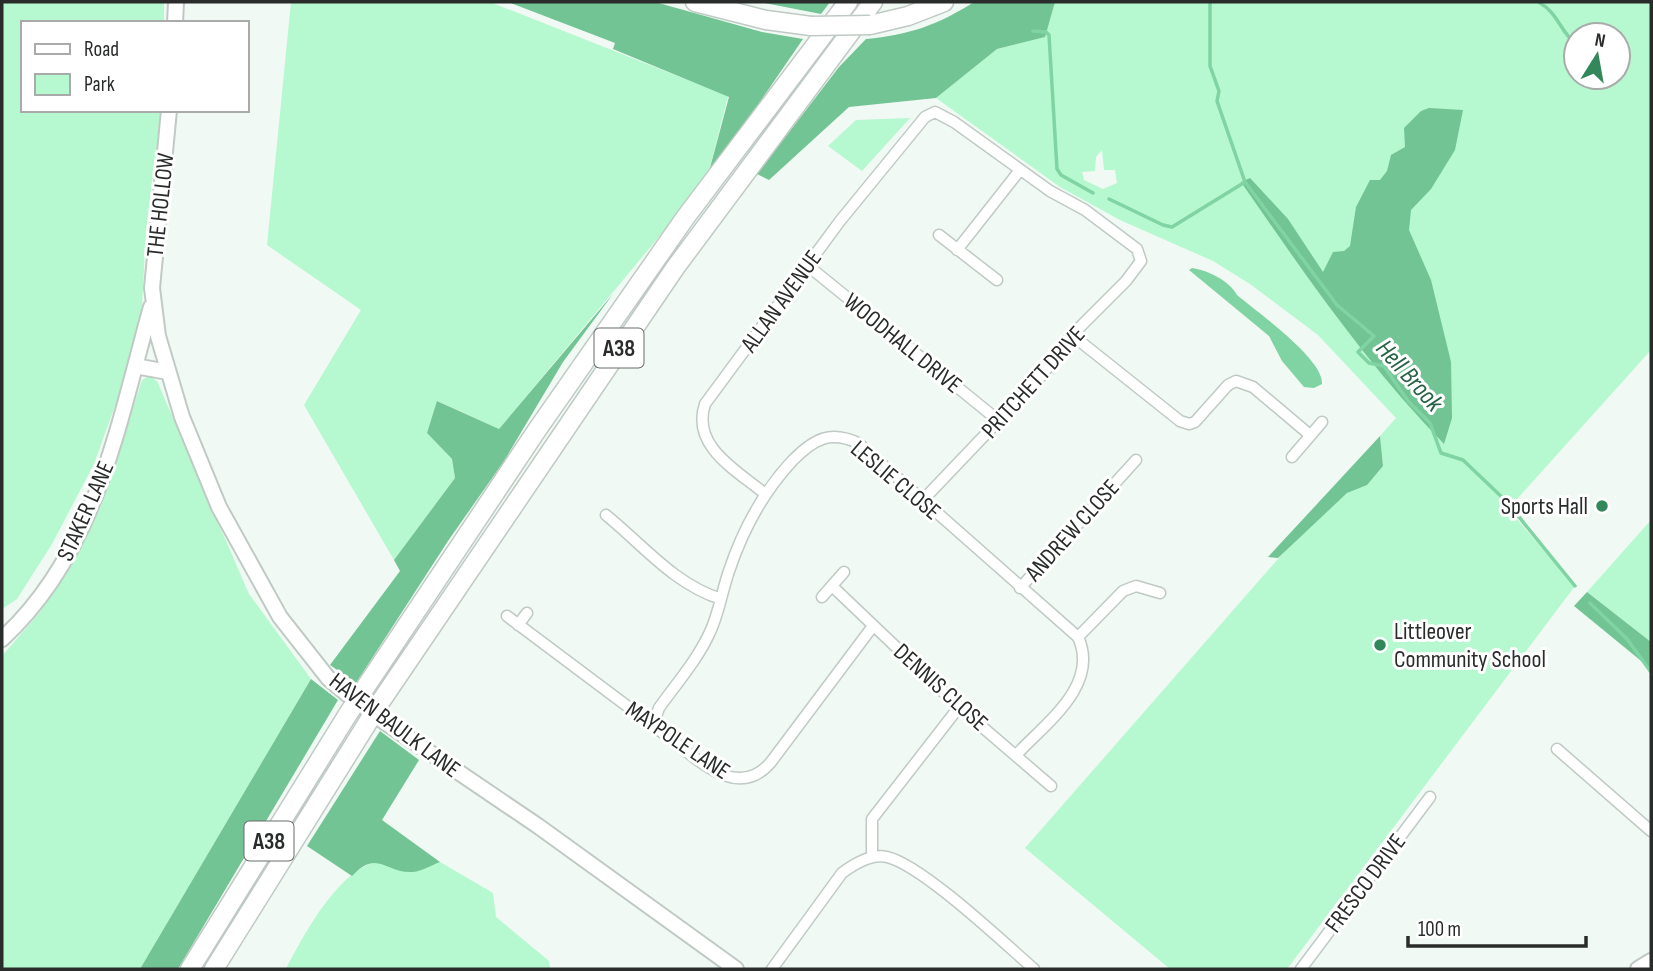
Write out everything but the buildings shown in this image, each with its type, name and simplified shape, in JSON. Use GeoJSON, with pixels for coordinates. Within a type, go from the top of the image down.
{"type":"FeatureCollection","features":[{"type":"Feature","properties":{"kind":"highway"},"geometry":{"type":"LineString","coordinates":[[695,2],[766,20],[811,26],[870,25],[908,16],[944,2]]}},
{"type":"Feature","properties":{"kind":"highway","name":"A38"},"geometry":{"type":"LineString","coordinates":[[190,969],[348,714],[537,430],[685,218],[848,2]]}},
{"type":"Feature","properties":{"kind":"highway","name":"A38"},"geometry":{"type":"LineString","coordinates":[[214,969],[379,704],[675,268],[873,2]]}},
{"type":"Feature","properties":{"kind":"street"},"geometry":{"type":"LineString","coordinates":[[175,21],[176,2]]}},
{"type":"Feature","properties":{"kind":"street","name":"THE HOLLOW"},"geometry":{"type":"LineString","coordinates":[[153,300],[169,112]]}},
{"type":"Feature","properties":{"kind":"street","name":"ALLAN AVENUE"},"geometry":{"type":"LineString","coordinates":[[764,493],[707,444],[701,418],[705,404],[807,265],[925,117],[934,112],[954,122],[1020,170]]}},
{"type":"Feature","properties":{"kind":"street"},"geometry":{"type":"LineString","coordinates":[[957,250],[1020,170]]}},
{"type":"Feature","properties":{"kind":"street","name":"PRITCHETT DRIVE"},"geometry":{"type":"LineString","coordinates":[[922,500],[1042,374],[1072,335],[1126,281],[1140,261],[1137,249],[1125,239],[1085,210],[1020,170]]}},
{"type":"Feature","properties":{"kind":"street"},"geometry":{"type":"LineString","coordinates":[[939,235],[997,280]]}},
{"type":"Feature","properties":{"kind":"street","name":"WOODHALL DRIVE"},"geometry":{"type":"LineString","coordinates":[[807,265],[999,421]]}},
{"type":"Feature","properties":{"kind":"street","name":"STAKER LANE"},"geometry":{"type":"LineString","coordinates":[[2,639],[26,617],[75,542],[96,498],[116,442],[153,300]]}},
{"type":"Feature","properties":{"kind":"street","name":"HAVEN BAULK LANE"},"geometry":{"type":"LineString","coordinates":[[153,300],[168,372],[205,474],[236,539],[287,626],[328,678],[364,708],[538,826],[736,969]]}},
{"type":"Feature","properties":{"kind":"street"},"geometry":{"type":"LineString","coordinates":[[1072,335],[1180,421],[1189,424],[1195,422],[1228,385],[1236,380],[1253,387],[1310,435]]}},
{"type":"Feature","properties":{"kind":"street"},"geometry":{"type":"LineString","coordinates":[[135,366],[168,372]]}},
{"type":"Feature","properties":{"kind":"street"},"geometry":{"type":"LineString","coordinates":[[1292,457],[1322,422]]}},
{"type":"Feature","properties":{"kind":"street","name":"LESLIE CLOSE"},"geometry":{"type":"LineString","coordinates":[[655,719],[659,708],[704,645],[749,521],[764,493],[805,448],[817,439],[831,435],[858,443],[1078,637]]}},
{"type":"Feature","properties":{"kind":"street","name":"ANDREW CLOSE"},"geometry":{"type":"LineString","coordinates":[[1020,588],[1136,460]]}},
{"type":"Feature","properties":{"kind":"street","name":"ANDREW CLOSE"},"geometry":{"type":"LineString","coordinates":[[1114,464],[1124,473]]}},
{"type":"Feature","properties":{"kind":"street"},"geometry":{"type":"LineString","coordinates":[[606,515],[679,580],[696,591],[721,599]]}},
{"type":"Feature","properties":{"kind":"street"},"geometry":{"type":"LineString","coordinates":[[608,535],[617,524]]}},
{"type":"Feature","properties":{"kind":"street"},"geometry":{"type":"LineString","coordinates":[[822,597],[844,572]]}},
{"type":"Feature","properties":{"kind":"street","name":"DENNIS CLOSE"},"geometry":{"type":"LineString","coordinates":[[832,586],[959,707],[1017,754],[1051,786]]}},
{"type":"Feature","properties":{"kind":"street"},"geometry":{"type":"LineString","coordinates":[[1017,754],[1073,694],[1080,682],[1085,666],[1078,637],[1123,591],[1136,586],[1160,593]]}},
{"type":"Feature","properties":{"kind":"street"},"geometry":{"type":"LineString","coordinates":[[518,625],[527,613]]}},
{"type":"Feature","properties":{"kind":"street","name":"MAYPOLE LANE"},"geometry":{"type":"LineString","coordinates":[[507,617],[639,715],[655,719],[660,731],[726,778],[751,778],[761,774],[873,626]]}},
{"type":"Feature","properties":{"kind":"street"},"geometry":{"type":"LineString","coordinates":[[872,857],[872,820],[959,707]]}},
{"type":"Feature","properties":{"kind":"street"},"geometry":{"type":"LineString","coordinates":[[1557,750],[1651,831]]}},
{"type":"Feature","properties":{"kind":"street","name":"FRESCO DRIVE"},"geometry":{"type":"LineString","coordinates":[[1301,969],[1430,797]]}},
{"type":"Feature","properties":{"kind":"street"},"geometry":{"type":"LineString","coordinates":[[772,969],[842,873],[872,857],[886,856],[902,863],[941,891],[1034,969]]}},
{"type":"Feature","properties":{"kind":"street"},"geometry":{"type":"LineString","coordinates":[[1639,969],[1651,961]]}},
{"type":"Feature","properties":{"kind":"green space"},"geometry":{"type":"Polygon","coordinates":[[[2,2],[164,2],[164,21],[21,21],[21,112],[161,112],[146,230],[142,306],[129,367],[94,464],[52,544],[17,599],[2,609],[2,2]]]}},
{"type":"Feature","properties":{"kind":"green space"},"geometry":{"type":"Polygon","coordinates":[[[291,2],[490,2],[728,96],[707,179],[499,429],[438,401],[427,433],[452,459],[455,478],[394,560],[304,405],[361,310],[267,245],[291,2]]]}},
{"type":"Feature","properties":{"kind":"green space"},"geometry":{"type":"Polygon","coordinates":[[[1055,2],[1651,2],[1651,350],[1508,509],[1575,586],[1287,969],[1170,969],[1025,848],[1292,543],[1347,493],[1367,484],[1383,466],[1380,436],[1396,418],[1318,335],[1250,284],[1213,261],[1120,220],[1060,187],[936,98],[997,49],[1044,37],[1055,2]],[[1102,150],[1096,157],[1095,171],[1082,172],[1084,180],[1103,189],[1117,183],[1115,170],[1104,170],[1102,150]]]}},
{"type":"Feature","properties":{"kind":"green space"},"geometry":{"type":"Polygon","coordinates":[[[910,118],[862,171],[828,146],[856,120],[910,118]]]}},
{"type":"Feature","properties":{"kind":"green space"},"geometry":{"type":"Polygon","coordinates":[[[149,376],[157,381],[249,594],[311,679],[140,969],[2,969],[2,656],[40,612],[100,509],[142,380],[149,376]]]}},
{"type":"Feature","properties":{"kind":"green space"},"geometry":{"type":"Polygon","coordinates":[[[1651,520],[1651,642],[1587,592],[1651,520]]]}},
{"type":"Feature","properties":{"kind":"green space"},"geometry":{"type":"Polygon","coordinates":[[[377,862],[413,872],[440,862],[493,893],[496,917],[549,961],[550,969],[286,969],[312,922],[336,890],[363,867],[377,862]]]}},
{"type":"Feature","properties":{"kind":"shaded area"},"geometry":{"type":"Polygon","coordinates":[[[508,2],[655,2],[762,32],[803,39],[707,179],[729,97],[613,49],[615,43],[508,2]]]}},
{"type":"Feature","properties":{"kind":"shaded area"},"geometry":{"type":"Polygon","coordinates":[[[759,2],[830,2],[821,14],[759,2]]]}},
{"type":"Feature","properties":{"kind":"shaded area"},"geometry":{"type":"Polygon","coordinates":[[[974,2],[1055,2],[1045,37],[997,49],[936,98],[849,107],[769,180],[757,174],[839,67],[866,39],[923,28],[974,2]]]}},
{"type":"Feature","properties":{"kind":"shaded area"},"geometry":{"type":"Polygon","coordinates":[[[1429,108],[1463,110],[1455,150],[1431,189],[1411,210],[1409,230],[1431,280],[1451,362],[1452,418],[1444,444],[1363,350],[1241,182],[1250,178],[1288,219],[1323,272],[1333,252],[1344,251],[1350,246],[1356,207],[1370,180],[1380,180],[1387,171],[1391,155],[1405,147],[1404,128],[1421,111],[1429,108]]]}},
{"type":"Feature","properties":{"kind":"shaded area"},"geometry":{"type":"Polygon","coordinates":[[[1192,268],[1224,281],[1237,295],[1288,336],[1312,362],[1320,374],[1322,384],[1314,388],[1304,387],[1282,361],[1269,336],[1189,270],[1192,268]]]}},
{"type":"Feature","properties":{"kind":"shaded area"},"geometry":{"type":"Polygon","coordinates":[[[613,294],[563,362],[504,461],[448,541],[356,683],[330,665],[400,571],[394,560],[455,478],[452,459],[427,433],[437,401],[499,429],[613,294]]]}},
{"type":"Feature","properties":{"kind":"shaded area"},"geometry":{"type":"Polygon","coordinates":[[[1380,436],[1383,466],[1367,485],[1347,493],[1278,558],[1268,557],[1380,436]]]}},
{"type":"Feature","properties":{"kind":"shaded area"},"geometry":{"type":"Polygon","coordinates":[[[1587,592],[1651,642],[1651,669],[1574,606],[1587,592]]]}},
{"type":"Feature","properties":{"kind":"shaded area"},"geometry":{"type":"Polygon","coordinates":[[[311,679],[338,700],[178,969],[140,969],[311,679]]]}},
{"type":"Feature","properties":{"kind":"shaded area"},"geometry":{"type":"Polygon","coordinates":[[[380,731],[419,760],[382,820],[440,862],[413,872],[396,870],[382,864],[369,864],[352,876],[307,846],[380,731]]]}},
{"type":"Feature","properties":{"kind":"waterway","name":"Hell Brook"},"geometry":{"type":"LineString","coordinates":[[1109,199],[1172,227],[1245,182],[1217,101],[1219,91],[1210,66],[1210,2]]}},
{"type":"Feature","properties":{"kind":"waterway"},"geometry":{"type":"LineString","coordinates":[[1540,3],[1562,27]]}},
{"type":"Feature","properties":{"kind":"waterway"},"geometry":{"type":"LineString","coordinates":[[1033,31],[1046,32],[1049,35],[1057,169],[1061,175],[1093,193]]}},
{"type":"Feature","properties":{"kind":"waterway","name":"Hell Brook"},"geometry":{"type":"LineString","coordinates":[[1245,182],[1337,305],[1374,336],[1358,352],[1369,363],[1384,366],[1408,401],[1430,423],[1441,453],[1463,460],[1506,501],[1575,586]]}},
{"type":"Feature","properties":{"kind":"waterway","name":"Hell Brook"},"geometry":{"type":"LineString","coordinates":[[1590,603],[1627,639],[1651,672]]}},
{"type":"Feature","properties":{"kind":"place","name":"Sports Hall"},"geometry":{"type":"Point","coordinates":[1602,506]}},
{"type":"Feature","properties":{"kind":"place","name":"Littleover Community School"},"geometry":{"type":"Point","coordinates":[1380,645]}}]}
